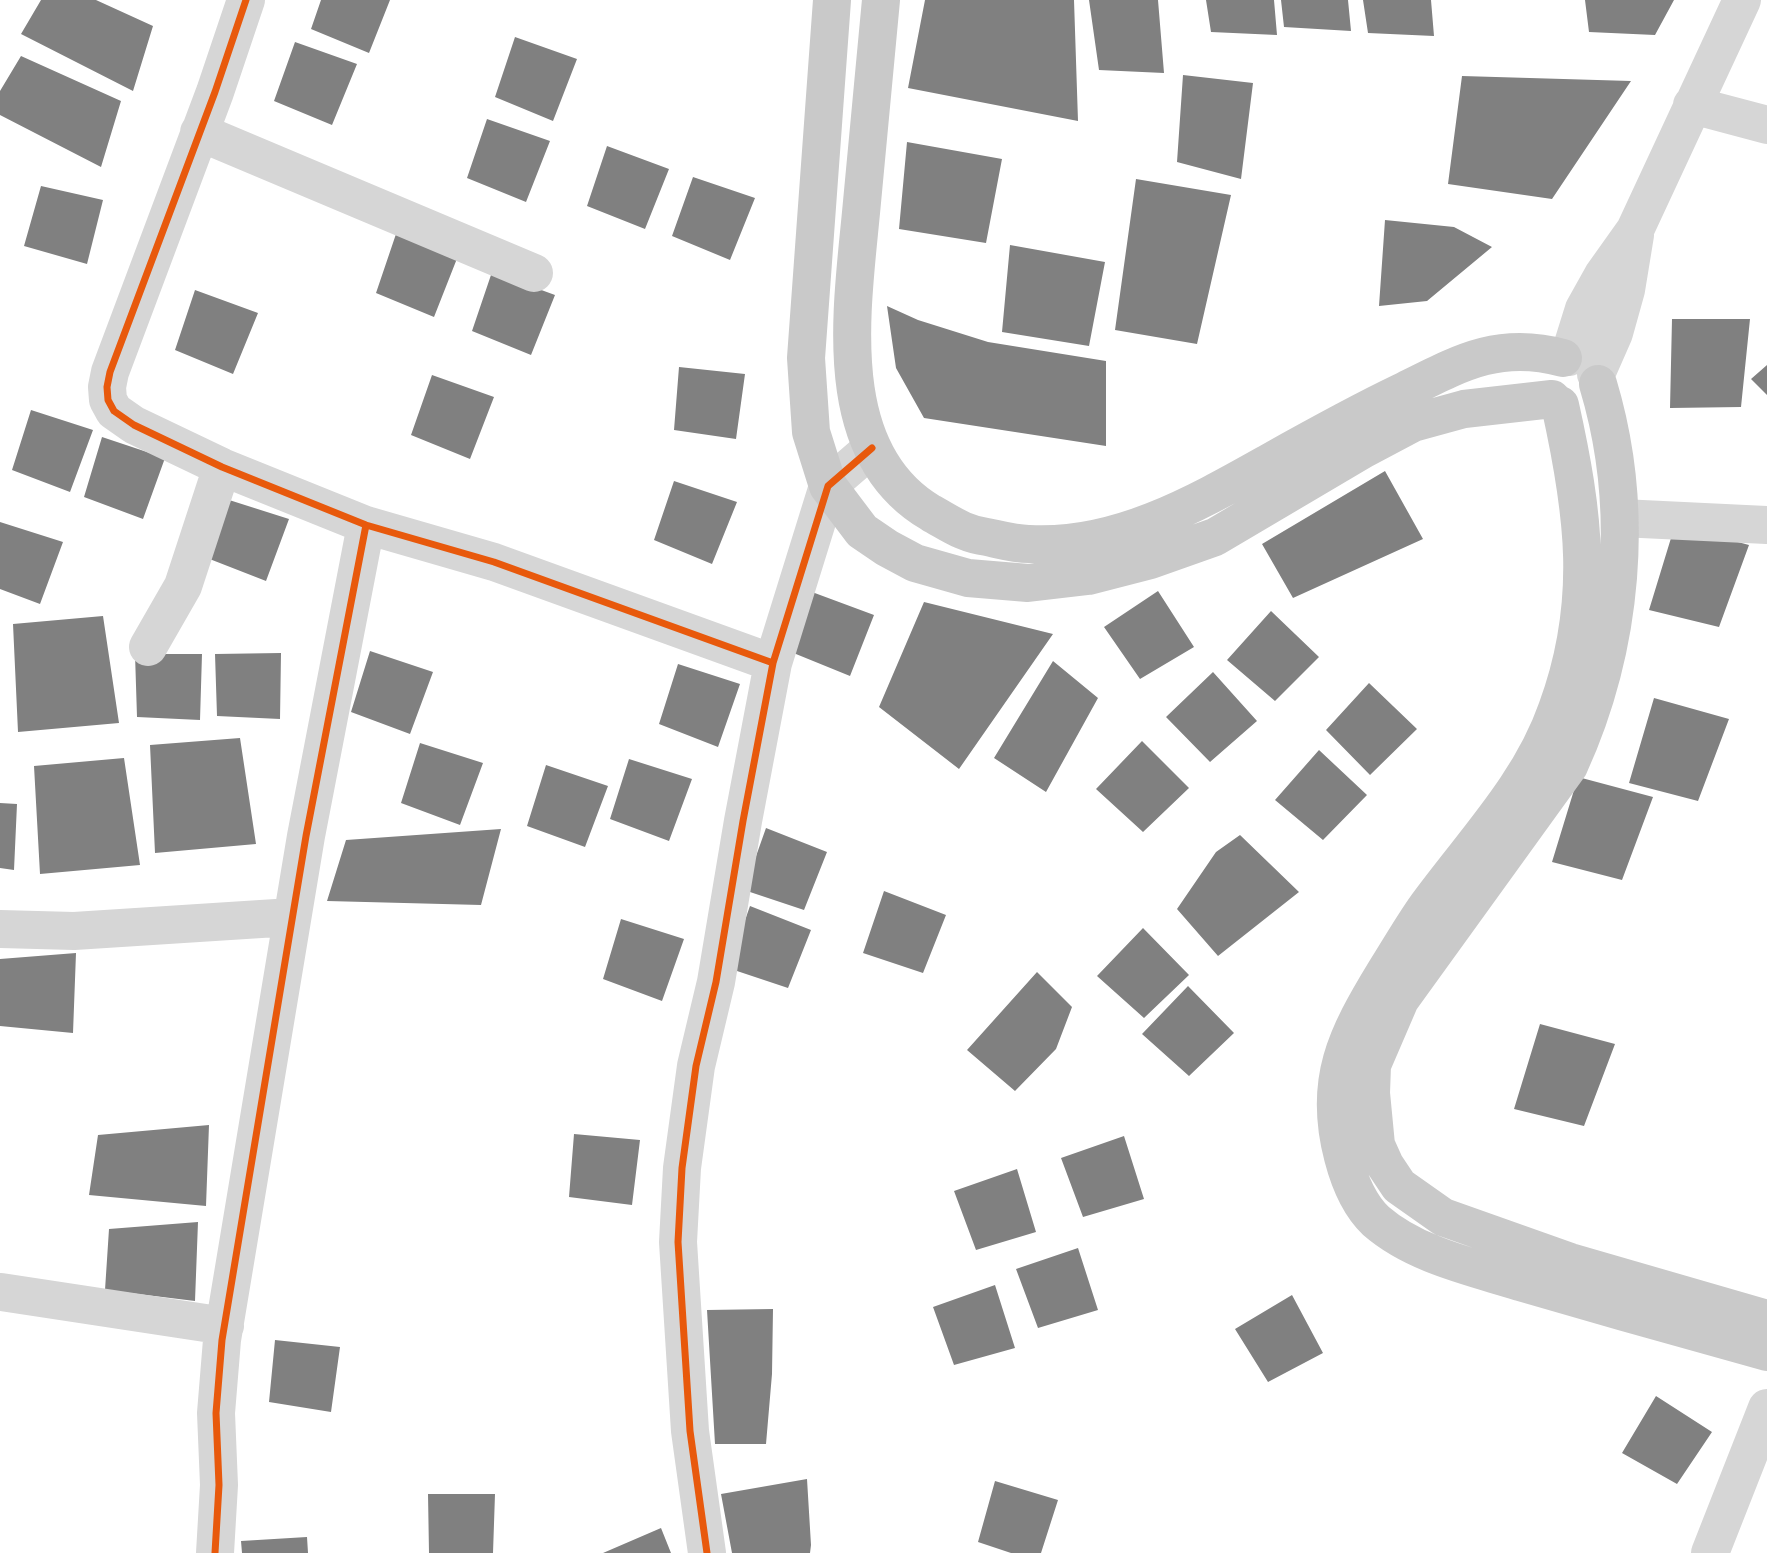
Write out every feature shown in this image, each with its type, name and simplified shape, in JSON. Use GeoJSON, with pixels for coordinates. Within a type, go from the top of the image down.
{"type":"FeatureCollection","features":[{"type":"Feature","properties":{"kind":"main road"},"geometry":{"type":"LineString","coordinates":[[832,0],[806,358],[811,432],[828,486],[862,531],[887,548],[915,562],[968,578],[1028,583],[1088,576],[1150,560],[1215,537],[1413,423],[1464,409],[1556,402],[1570,408],[1580,407],[1589,402],[1595,394],[1582,368],[1538,351],[1514,350],[1487,355],[1451,368],[1355,415],[1231,486],[1171,515],[1107,536],[1066,542],[1029,544],[968,534],[921,507],[882,467],[868,438],[853,380],[855,275],[881,0]]}},
{"type":"Feature","properties":{"kind":"main road"},"geometry":{"type":"LineString","coordinates":[[1582,368],[1610,425],[1621,518],[1620,564],[1608,650],[1587,725],[1562,775],[1400,1000],[1372,1065],[1371,1093],[1376,1145],[1399,1186],[1443,1217],[1570,1262],[1767,1319]]}},
{"type":"Feature","properties":{"kind":"main road"},"geometry":{"type":"LineString","coordinates":[[1556,402],[1575,474],[1584,566],[1581,617],[1558,707],[1546,737],[1524,778],[1424,910],[1362,1010],[1347,1040],[1337,1080],[1335,1112],[1340,1147],[1359,1200],[1376,1220],[1415,1246],[1544,1289],[1767,1352]]}},
{"type":"Feature","properties":{"kind":"street"},"geometry":{"type":"LineString","coordinates":[[246,0],[110,372],[108,400],[114,411],[134,425],[222,467],[366,525],[494,562],[773,663]]}},
{"type":"Feature","properties":{"kind":"street"},"geometry":{"type":"LineString","coordinates":[[1582,368],[1614,332],[1626,290],[1636,230],[1742,0]]}},
{"type":"Feature","properties":{"kind":"street"},"geometry":{"type":"LineString","coordinates":[[1692,105],[1767,125]]}},
{"type":"Feature","properties":{"kind":"street"},"geometry":{"type":"LineString","coordinates":[[199,132],[534,274]]}},
{"type":"Feature","properties":{"kind":"street"},"geometry":{"type":"LineString","coordinates":[[707,1553],[690,1431],[678,1242],[682,1168],[696,1066],[716,982],[773,663],[828,486],[872,447]]}},
{"type":"Feature","properties":{"kind":"street"},"geometry":{"type":"LineString","coordinates":[[148,647],[183,586],[222,467]]}},
{"type":"Feature","properties":{"kind":"street"},"geometry":{"type":"LineString","coordinates":[[1621,518],[1767,525]]}},
{"type":"Feature","properties":{"kind":"street"},"geometry":{"type":"LineString","coordinates":[[215,1553],[219,1485],[216,1413],[225,1326],[321,751],[366,525]]}},
{"type":"Feature","properties":{"kind":"street"},"geometry":{"type":"LineString","coordinates":[[0,929],[74,932],[292,916]]}},
{"type":"Feature","properties":{"kind":"street"},"geometry":{"type":"LineString","coordinates":[[1,1292],[225,1326]]}},
{"type":"Feature","properties":{"kind":"street"},"geometry":{"type":"LineString","coordinates":[[1710,1553],[1767,1408]]}},
{"type":"Feature","properties":{"kind":"building"},"geometry":{"type":"Polygon","coordinates":[[[41,0],[96,0],[153,26],[133,91],[21,34],[41,0]]]}},
{"type":"Feature","properties":{"kind":"building"},"geometry":{"type":"Polygon","coordinates":[[[321,0],[390,0],[369,53],[311,29],[321,0]]]}},
{"type":"Feature","properties":{"kind":"building"},"geometry":{"type":"Polygon","coordinates":[[[925,0],[1074,0],[1078,121],[908,88],[925,0]]]}},
{"type":"Feature","properties":{"kind":"building"},"geometry":{"type":"Polygon","coordinates":[[[1089,0],[1158,0],[1164,73],[1099,70],[1089,0]]]}},
{"type":"Feature","properties":{"kind":"building"},"geometry":{"type":"Polygon","coordinates":[[[1206,0],[1274,0],[1277,35],[1211,32],[1206,0]]]}},
{"type":"Feature","properties":{"kind":"building"},"geometry":{"type":"Polygon","coordinates":[[[1281,0],[1348,0],[1351,31],[1284,27],[1281,0]]]}},
{"type":"Feature","properties":{"kind":"building"},"geometry":{"type":"Polygon","coordinates":[[[1363,0],[1431,0],[1434,36],[1368,33],[1363,0]]]}},
{"type":"Feature","properties":{"kind":"building"},"geometry":{"type":"Polygon","coordinates":[[[1585,0],[1674,0],[1655,35],[1589,32],[1585,0]]]}},
{"type":"Feature","properties":{"kind":"building"},"geometry":{"type":"Polygon","coordinates":[[[515,37],[577,59],[553,121],[495,97],[515,37]]]}},
{"type":"Feature","properties":{"kind":"building"},"geometry":{"type":"Polygon","coordinates":[[[295,42],[357,64],[332,125],[274,101],[295,42]]]}},
{"type":"Feature","properties":{"kind":"building"},"geometry":{"type":"Polygon","coordinates":[[[21,56],[121,101],[101,167],[0,115],[0,91],[21,56]]]}},
{"type":"Feature","properties":{"kind":"building"},"geometry":{"type":"Polygon","coordinates":[[[1183,75],[1253,83],[1241,179],[1177,162],[1183,75]]]}},
{"type":"Feature","properties":{"kind":"building"},"geometry":{"type":"Polygon","coordinates":[[[1462,76],[1631,81],[1552,199],[1448,184],[1462,76]]]}},
{"type":"Feature","properties":{"kind":"building"},"geometry":{"type":"Polygon","coordinates":[[[487,119],[550,141],[526,202],[467,178],[487,119]]]}},
{"type":"Feature","properties":{"kind":"building"},"geometry":{"type":"Polygon","coordinates":[[[907,142],[1002,159],[986,243],[899,229],[907,142]]]}},
{"type":"Feature","properties":{"kind":"building"},"geometry":{"type":"Polygon","coordinates":[[[607,146],[669,169],[645,229],[587,206],[607,146]]]}},
{"type":"Feature","properties":{"kind":"building"},"geometry":{"type":"Polygon","coordinates":[[[693,177],[755,198],[730,260],[672,236],[693,177]]]}},
{"type":"Feature","properties":{"kind":"building"},"geometry":{"type":"Polygon","coordinates":[[[1136,179],[1231,195],[1197,344],[1115,330],[1136,179]]]}},
{"type":"Feature","properties":{"kind":"building"},"geometry":{"type":"Polygon","coordinates":[[[41,186],[103,200],[87,264],[24,246],[41,186]]]}},
{"type":"Feature","properties":{"kind":"building"},"geometry":{"type":"Polygon","coordinates":[[[1385,220],[1454,227],[1492,247],[1427,301],[1379,306],[1385,220]]]}},
{"type":"Feature","properties":{"kind":"building"},"geometry":{"type":"Polygon","coordinates":[[[396,234],[458,256],[434,317],[376,293],[396,234]]]}},
{"type":"Feature","properties":{"kind":"building"},"geometry":{"type":"Polygon","coordinates":[[[1010,245],[1105,262],[1089,346],[1002,332],[1010,245]]]}},
{"type":"Feature","properties":{"kind":"building"},"geometry":{"type":"Polygon","coordinates":[[[492,272],[555,295],[531,355],[472,331],[492,272]]]}},
{"type":"Feature","properties":{"kind":"building"},"geometry":{"type":"Polygon","coordinates":[[[195,290],[258,313],[233,374],[175,350],[195,290]]]}},
{"type":"Feature","properties":{"kind":"building"},"geometry":{"type":"Polygon","coordinates":[[[887,306],[918,320],[988,342],[1106,361],[1106,446],[924,418],[896,368],[887,306]]]}},
{"type":"Feature","properties":{"kind":"building"},"geometry":{"type":"Polygon","coordinates":[[[1672,319],[1750,319],[1741,407],[1670,408],[1672,319]]]}},
{"type":"Feature","properties":{"kind":"building"},"geometry":{"type":"Polygon","coordinates":[[[1767,365],[1767,395],[1751,379],[1767,365]]]}},
{"type":"Feature","properties":{"kind":"building"},"geometry":{"type":"Polygon","coordinates":[[[679,367],[745,374],[736,439],[674,430],[679,367]]]}},
{"type":"Feature","properties":{"kind":"building"},"geometry":{"type":"Polygon","coordinates":[[[432,375],[494,397],[470,459],[411,435],[432,375]]]}},
{"type":"Feature","properties":{"kind":"building"},"geometry":{"type":"Polygon","coordinates":[[[31,410],[93,430],[70,492],[12,470],[31,410]]]}},
{"type":"Feature","properties":{"kind":"building"},"geometry":{"type":"Polygon","coordinates":[[[102,437],[165,458],[143,519],[84,497],[102,437]]]}},
{"type":"Feature","properties":{"kind":"building"},"geometry":{"type":"Polygon","coordinates":[[[1385,471],[1423,539],[1293,598],[1262,544],[1385,471]]]}},
{"type":"Feature","properties":{"kind":"building"},"geometry":{"type":"Polygon","coordinates":[[[674,481],[737,502],[712,564],[654,540],[674,481]]]}},
{"type":"Feature","properties":{"kind":"building"},"geometry":{"type":"Polygon","coordinates":[[[226,499],[289,519],[266,581],[207,558],[226,499]]]}},
{"type":"Feature","properties":{"kind":"building"},"geometry":{"type":"Polygon","coordinates":[[[0,522],[63,542],[40,604],[0,589],[0,522]]]}},
{"type":"Feature","properties":{"kind":"building"},"geometry":{"type":"Polygon","coordinates":[[[1675,525],[1749,545],[1719,627],[1649,610],[1675,525]]]}},
{"type":"Feature","properties":{"kind":"building"},"geometry":{"type":"Polygon","coordinates":[[[1158,591],[1194,647],[1140,679],[1104,627],[1158,591]]]}},
{"type":"Feature","properties":{"kind":"building"},"geometry":{"type":"Polygon","coordinates":[[[812,592],[874,615],[850,676],[791,652],[812,592]]]}},
{"type":"Feature","properties":{"kind":"building"},"geometry":{"type":"Polygon","coordinates":[[[924,602],[1053,634],[959,769],[879,707],[924,602]]]}},
{"type":"Feature","properties":{"kind":"building"},"geometry":{"type":"Polygon","coordinates":[[[1271,611],[1319,657],[1275,701],[1227,660],[1271,611]]]}},
{"type":"Feature","properties":{"kind":"building"},"geometry":{"type":"Polygon","coordinates":[[[103,616],[119,723],[18,732],[13,624],[103,616]]]}},
{"type":"Feature","properties":{"kind":"building"},"geometry":{"type":"Polygon","coordinates":[[[370,651],[433,672],[410,734],[351,712],[370,651]]]}},
{"type":"Feature","properties":{"kind":"building"},"geometry":{"type":"Polygon","coordinates":[[[281,653],[280,719],[217,716],[215,654],[281,653]]]}},
{"type":"Feature","properties":{"kind":"building"},"geometry":{"type":"Polygon","coordinates":[[[135,654],[202,654],[200,720],[137,717],[135,654]]]}},
{"type":"Feature","properties":{"kind":"building"},"geometry":{"type":"Polygon","coordinates":[[[1053,661],[1098,698],[1046,792],[994,758],[1053,661]]]}},
{"type":"Feature","properties":{"kind":"building"},"geometry":{"type":"Polygon","coordinates":[[[678,664],[740,684],[718,747],[659,724],[678,664]]]}},
{"type":"Feature","properties":{"kind":"building"},"geometry":{"type":"Polygon","coordinates":[[[1213,672],[1257,721],[1210,762],[1166,717],[1213,672]]]}},
{"type":"Feature","properties":{"kind":"building"},"geometry":{"type":"Polygon","coordinates":[[[1369,683],[1417,729],[1370,775],[1326,730],[1369,683]]]}},
{"type":"Feature","properties":{"kind":"building"},"geometry":{"type":"Polygon","coordinates":[[[1654,698],[1729,719],[1698,801],[1629,783],[1654,698]]]}},
{"type":"Feature","properties":{"kind":"building"},"geometry":{"type":"Polygon","coordinates":[[[240,738],[256,844],[155,853],[150,745],[240,738]]]}},
{"type":"Feature","properties":{"kind":"building"},"geometry":{"type":"Polygon","coordinates":[[[1142,741],[1189,788],[1143,832],[1096,789],[1142,741]]]}},
{"type":"Feature","properties":{"kind":"building"},"geometry":{"type":"Polygon","coordinates":[[[420,743],[483,763],[460,825],[401,803],[420,743]]]}},
{"type":"Feature","properties":{"kind":"building"},"geometry":{"type":"Polygon","coordinates":[[[1319,750],[1367,795],[1323,840],[1275,800],[1319,750]]]}},
{"type":"Feature","properties":{"kind":"building"},"geometry":{"type":"Polygon","coordinates":[[[124,758],[140,865],[40,874],[34,766],[124,758]]]}},
{"type":"Feature","properties":{"kind":"building"},"geometry":{"type":"Polygon","coordinates":[[[629,759],[692,779],[669,841],[610,819],[629,759]]]}},
{"type":"Feature","properties":{"kind":"building"},"geometry":{"type":"Polygon","coordinates":[[[546,765],[608,786],[585,847],[527,826],[546,765]]]}},
{"type":"Feature","properties":{"kind":"building"},"geometry":{"type":"Polygon","coordinates":[[[1578,777],[1653,797],[1622,880],[1552,862],[1578,777]]]}},
{"type":"Feature","properties":{"kind":"building"},"geometry":{"type":"Polygon","coordinates":[[[0,803],[17,804],[14,870],[0,868],[0,803]]]}},
{"type":"Feature","properties":{"kind":"building"},"geometry":{"type":"Polygon","coordinates":[[[766,828],[827,852],[804,910],[744,890],[766,828]]]}},
{"type":"Feature","properties":{"kind":"building"},"geometry":{"type":"Polygon","coordinates":[[[501,829],[481,905],[327,901],[346,840],[501,829]]]}},
{"type":"Feature","properties":{"kind":"building"},"geometry":{"type":"Polygon","coordinates":[[[1240,835],[1299,892],[1218,956],[1177,909],[1216,852],[1240,835]]]}},
{"type":"Feature","properties":{"kind":"building"},"geometry":{"type":"Polygon","coordinates":[[[884,891],[946,915],[923,973],[863,953],[884,891]]]}},
{"type":"Feature","properties":{"kind":"building"},"geometry":{"type":"Polygon","coordinates":[[[750,906],[811,930],[788,988],[728,968],[750,906]]]}},
{"type":"Feature","properties":{"kind":"building"},"geometry":{"type":"Polygon","coordinates":[[[621,919],[684,939],[662,1001],[603,979],[621,919]]]}},
{"type":"Feature","properties":{"kind":"building"},"geometry":{"type":"Polygon","coordinates":[[[1143,928],[1189,975],[1144,1018],[1097,976],[1143,928]]]}},
{"type":"Feature","properties":{"kind":"building"},"geometry":{"type":"Polygon","coordinates":[[[76,953],[73,1033],[0,1026],[0,959],[76,953]]]}},
{"type":"Feature","properties":{"kind":"building"},"geometry":{"type":"Polygon","coordinates":[[[1037,972],[1072,1007],[1056,1049],[1015,1091],[967,1050],[1037,972]]]}},
{"type":"Feature","properties":{"kind":"building"},"geometry":{"type":"Polygon","coordinates":[[[1188,986],[1234,1033],[1189,1076],[1142,1034],[1188,986]]]}},
{"type":"Feature","properties":{"kind":"building"},"geometry":{"type":"Polygon","coordinates":[[[1540,1024],[1615,1044],[1584,1126],[1514,1109],[1540,1024]]]}},
{"type":"Feature","properties":{"kind":"building"},"geometry":{"type":"Polygon","coordinates":[[[209,1125],[206,1206],[89,1195],[98,1135],[209,1125]]]}},
{"type":"Feature","properties":{"kind":"building"},"geometry":{"type":"Polygon","coordinates":[[[574,1134],[640,1140],[632,1205],[569,1197],[574,1134]]]}},
{"type":"Feature","properties":{"kind":"building"},"geometry":{"type":"Polygon","coordinates":[[[1124,1136],[1144,1199],[1083,1217],[1061,1158],[1124,1136]]]}},
{"type":"Feature","properties":{"kind":"building"},"geometry":{"type":"Polygon","coordinates":[[[1017,1169],[1036,1232],[976,1250],[954,1191],[1017,1169]]]}},
{"type":"Feature","properties":{"kind":"building"},"geometry":{"type":"Polygon","coordinates":[[[198,1222],[195,1301],[105,1290],[109,1229],[198,1222]]]}},
{"type":"Feature","properties":{"kind":"building"},"geometry":{"type":"Polygon","coordinates":[[[1078,1248],[1098,1310],[1038,1328],[1016,1269],[1078,1248]]]}},
{"type":"Feature","properties":{"kind":"building"},"geometry":{"type":"Polygon","coordinates":[[[995,1285],[1015,1348],[954,1365],[933,1307],[995,1285]]]}},
{"type":"Feature","properties":{"kind":"building"},"geometry":{"type":"Polygon","coordinates":[[[1292,1295],[1323,1353],[1268,1382],[1235,1329],[1292,1295]]]}},
{"type":"Feature","properties":{"kind":"building"},"geometry":{"type":"Polygon","coordinates":[[[773,1309],[772,1374],[766,1444],[715,1444],[707,1310],[773,1309]]]}},
{"type":"Feature","properties":{"kind":"building"},"geometry":{"type":"Polygon","coordinates":[[[275,1340],[340,1347],[331,1412],[269,1402],[275,1340]]]}},
{"type":"Feature","properties":{"kind":"building"},"geometry":{"type":"Polygon","coordinates":[[[1656,1396],[1712,1432],[1677,1484],[1622,1453],[1656,1396]]]}},
{"type":"Feature","properties":{"kind":"building"},"geometry":{"type":"Polygon","coordinates":[[[807,1479],[810,1553],[732,1553],[721,1494],[807,1479]]]}},
{"type":"Feature","properties":{"kind":"building"},"geometry":{"type":"Polygon","coordinates":[[[995,1481],[1058,1500],[1041,1553],[1011,1553],[978,1542],[995,1481]]]}},
{"type":"Feature","properties":{"kind":"building"},"geometry":{"type":"Polygon","coordinates":[[[428,1494],[495,1494],[493,1553],[429,1553],[428,1494]]]}},
{"type":"Feature","properties":{"kind":"building"},"geometry":{"type":"Polygon","coordinates":[[[661,1528],[671,1553],[603,1553],[661,1528]]]}},
{"type":"Feature","properties":{"kind":"building"},"geometry":{"type":"Polygon","coordinates":[[[307,1537],[308,1553],[242,1553],[241,1541],[307,1537]]]}},
{"type":"Feature","properties":{"kind":"cycle path"},"geometry":{"type":"LineString","coordinates":[[246,0],[215,92],[110,372],[108,400],[114,411],[134,425],[222,467],[366,525],[494,562],[773,663]]}},
{"type":"Feature","properties":{"kind":"cycle path"},"geometry":{"type":"LineString","coordinates":[[707,1553],[690,1431],[678,1242],[682,1168],[696,1066],[716,982],[773,663],[828,486],[872,448]]}},
{"type":"Feature","properties":{"kind":"cycle path"},"geometry":{"type":"LineString","coordinates":[[215,1553],[219,1485],[216,1413],[222,1340],[306,836],[366,525]]}}]}
